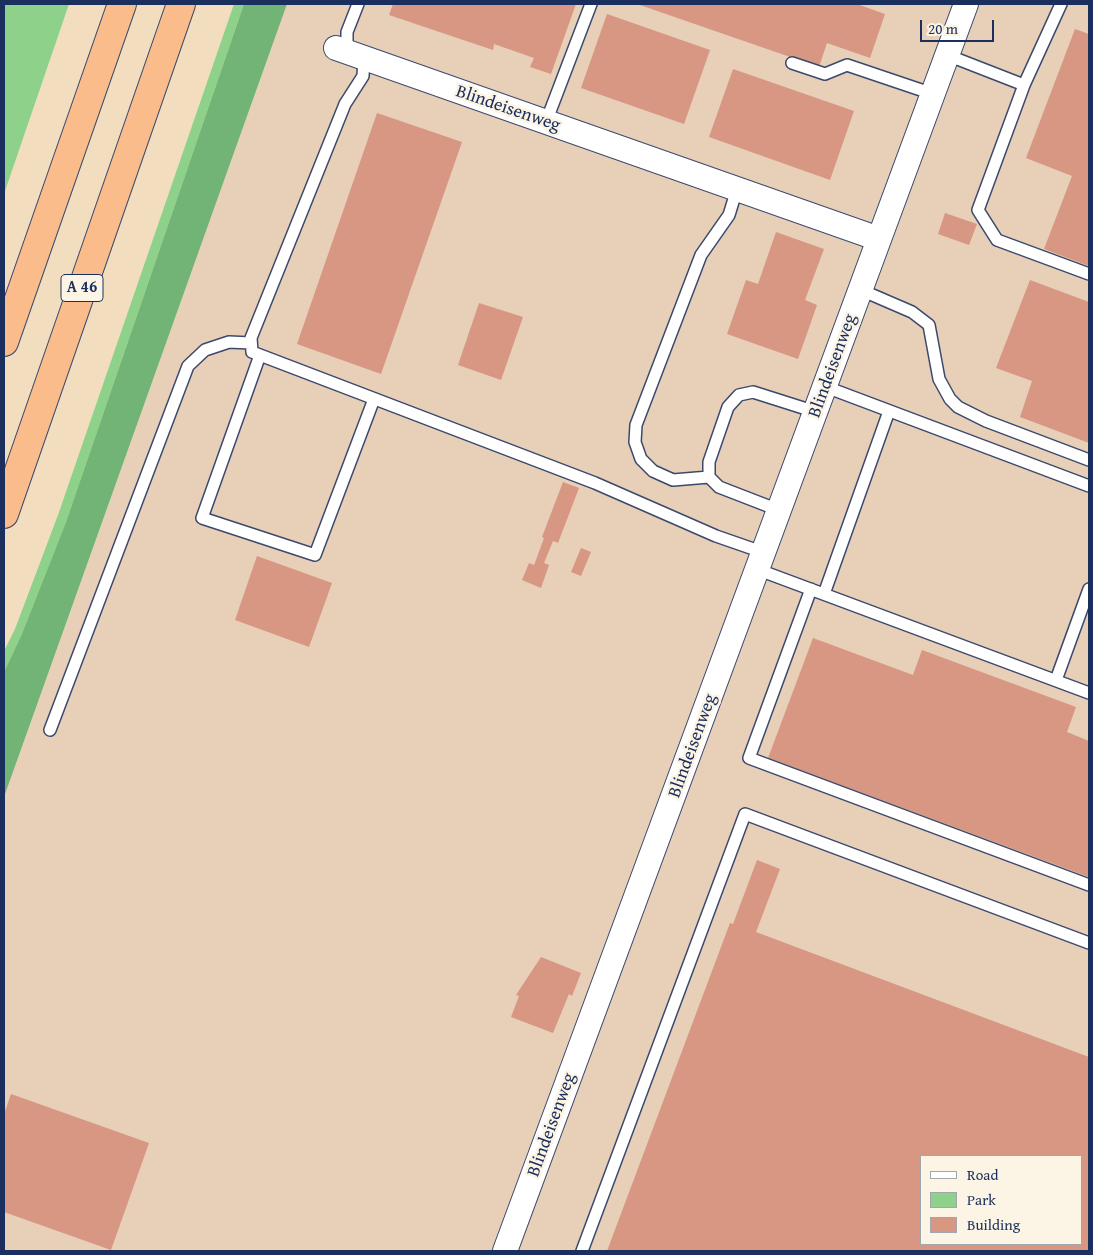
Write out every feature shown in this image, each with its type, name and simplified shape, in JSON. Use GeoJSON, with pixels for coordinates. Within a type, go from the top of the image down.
{"type":"FeatureCollection","features":[{"type":"Feature","properties":{"kind":"highway"},"geometry":{"type":"LineString","coordinates":[[4,342],[122,4]]}},
{"type":"Feature","properties":{"kind":"highway","name":"A 46"},"geometry":{"type":"LineString","coordinates":[[4,514],[181,4]]}},
{"type":"Feature","properties":{"kind":"highway"},"geometry":{"type":"LineString","coordinates":[[161,62],[196,4]]}},
{"type":"Feature","properties":{"kind":"street","name":"Blindeisenweg"},"geometry":{"type":"LineString","coordinates":[[505,1251],[781,511],[860,290],[966,4]]}},
{"type":"Feature","properties":{"kind":"street","name":"Blindeisenweg"},"geometry":{"type":"LineString","coordinates":[[349,53],[879,239]]}},
{"type":"Feature","properties":{"kind":"lane"},"geometry":{"type":"LineString","coordinates":[[358,4],[347,32],[349,53],[363,76],[345,104],[251,338],[252,352],[595,483],[716,536],[811,589],[1089,693]]}},
{"type":"Feature","properties":{"kind":"lane"},"geometry":{"type":"LineString","coordinates":[[546,122],[591,4]]}},
{"type":"Feature","properties":{"kind":"lane"},"geometry":{"type":"LineString","coordinates":[[1061,4],[1024,85],[978,210],[997,240],[1089,274]]}},
{"type":"Feature","properties":{"kind":"lane"},"geometry":{"type":"LineString","coordinates":[[947,55],[1024,85]]}},
{"type":"Feature","properties":{"kind":"lane"},"geometry":{"type":"LineString","coordinates":[[792,64],[825,74],[847,66],[933,94]]}},
{"type":"Feature","properties":{"kind":"lane"},"geometry":{"type":"LineString","coordinates":[[708,477],[673,480],[653,471],[641,459],[634,442],[636,425],[701,255],[729,215],[737,189]]}},
{"type":"Feature","properties":{"kind":"lane"},"geometry":{"type":"LineString","coordinates":[[860,290],[912,312],[929,325],[939,379],[950,398],[958,407],[986,421],[1089,460]]}},
{"type":"Feature","properties":{"kind":"lane"},"geometry":{"type":"LineString","coordinates":[[50,730],[188,366],[205,350],[229,342],[251,343]]}},
{"type":"Feature","properties":{"kind":"lane"},"geometry":{"type":"LineString","coordinates":[[260,355],[202,518],[315,555],[374,399]]}},
{"type":"Feature","properties":{"kind":"lane"},"geometry":{"type":"LineString","coordinates":[[826,387],[1089,486]]}},
{"type":"Feature","properties":{"kind":"lane"},"geometry":{"type":"LineString","coordinates":[[781,511],[719,488],[708,477],[709,462],[728,407],[739,395],[753,392],[816,412]]}},
{"type":"Feature","properties":{"kind":"lane"},"geometry":{"type":"LineString","coordinates":[[824,594],[889,411]]}},
{"type":"Feature","properties":{"kind":"lane"},"geometry":{"type":"LineString","coordinates":[[811,589],[749,758],[1089,885]]}},
{"type":"Feature","properties":{"kind":"lane"},"geometry":{"type":"LineString","coordinates":[[1056,680],[1089,589]]}},
{"type":"Feature","properties":{"kind":"lane"},"geometry":{"type":"LineString","coordinates":[[582,1251],[745,814],[1089,943]]}},
{"type":"Feature","properties":{"kind":"shaded area"},"geometry":{"type":"Polygon","coordinates":[[[287,4],[1089,4],[1089,1251],[4,1251],[4,797],[287,4]]]}},
{"type":"Feature","properties":{"kind":"green space"},"geometry":{"type":"Polygon","coordinates":[[[4,4],[69,4],[4,194],[4,4]]]}},
{"type":"Feature","properties":{"kind":"green space"},"geometry":{"type":"Polygon","coordinates":[[[234,4],[244,4],[66,522],[21,636],[4,672],[4,651],[15,629],[58,515],[234,4]]]}},
{"type":"Feature","properties":{"kind":"green space"},"geometry":{"type":"Polygon","coordinates":[[[244,4],[287,4],[4,797],[4,672],[21,636],[66,522],[244,4]]]}},
{"type":"Feature","properties":{"kind":"building"},"geometry":{"type":"Polygon","coordinates":[[[393,4],[576,4],[551,74],[530,67],[534,58],[494,44],[493,50],[389,15],[393,4]]]}},
{"type":"Feature","properties":{"kind":"building"},"geometry":{"type":"Polygon","coordinates":[[[637,4],[857,4],[885,14],[870,58],[827,43],[819,67],[637,4]]]}},
{"type":"Feature","properties":{"kind":"building"},"geometry":{"type":"Polygon","coordinates":[[[607,14],[710,50],[684,124],[581,88],[607,14]]]}},
{"type":"Feature","properties":{"kind":"building"},"geometry":{"type":"Polygon","coordinates":[[[1075,29],[1089,34],[1089,266],[1044,249],[1072,176],[1026,158],[1075,29]]]}},
{"type":"Feature","properties":{"kind":"building"},"geometry":{"type":"Polygon","coordinates":[[[733,69],[854,111],[830,180],[709,137],[733,69]]]}},
{"type":"Feature","properties":{"kind":"building"},"geometry":{"type":"Polygon","coordinates":[[[377,113],[462,142],[381,374],[297,344],[377,113]]]}},
{"type":"Feature","properties":{"kind":"building"},"geometry":{"type":"Polygon","coordinates":[[[945,213],[977,224],[969,245],[938,234],[945,213]]]}},
{"type":"Feature","properties":{"kind":"building"},"geometry":{"type":"Polygon","coordinates":[[[776,232],[824,249],[805,300],[817,305],[798,359],[727,334],[746,280],[758,284],[776,232]]]}},
{"type":"Feature","properties":{"kind":"building"},"geometry":{"type":"Polygon","coordinates":[[[1030,280],[1089,302],[1089,443],[1020,417],[1032,381],[996,368],[1030,280]]]}},
{"type":"Feature","properties":{"kind":"building"},"geometry":{"type":"Polygon","coordinates":[[[479,303],[523,317],[501,380],[458,365],[479,303]]]}},
{"type":"Feature","properties":{"kind":"building"},"geometry":{"type":"Polygon","coordinates":[[[563,482],[579,488],[558,543],[553,541],[544,563],[549,565],[541,588],[522,580],[529,563],[534,565],[544,538],[542,537],[563,482]]]}},
{"type":"Feature","properties":{"kind":"building"},"geometry":{"type":"Polygon","coordinates":[[[581,548],[591,552],[581,576],[571,572],[581,548]]]}},
{"type":"Feature","properties":{"kind":"building"},"geometry":{"type":"Polygon","coordinates":[[[257,556],[332,583],[309,647],[235,620],[257,556]]]}},
{"type":"Feature","properties":{"kind":"building"},"geometry":{"type":"Polygon","coordinates":[[[813,638],[913,675],[922,650],[1076,707],[1067,732],[1089,741],[1089,877],[768,758],[813,638]]]}},
{"type":"Feature","properties":{"kind":"building"},"geometry":{"type":"Polygon","coordinates":[[[757,860],[780,869],[756,932],[1089,1057],[1089,1251],[607,1251],[730,923],[733,924],[757,860]]]}},
{"type":"Feature","properties":{"kind":"building"},"geometry":{"type":"Polygon","coordinates":[[[541,957],[581,973],[572,996],[569,994],[553,1033],[511,1017],[519,996],[516,995],[541,957]]]}},
{"type":"Feature","properties":{"kind":"building"},"geometry":{"type":"Polygon","coordinates":[[[11,1094],[149,1143],[111,1250],[4,1212],[4,1114],[11,1094]]]}}]}
